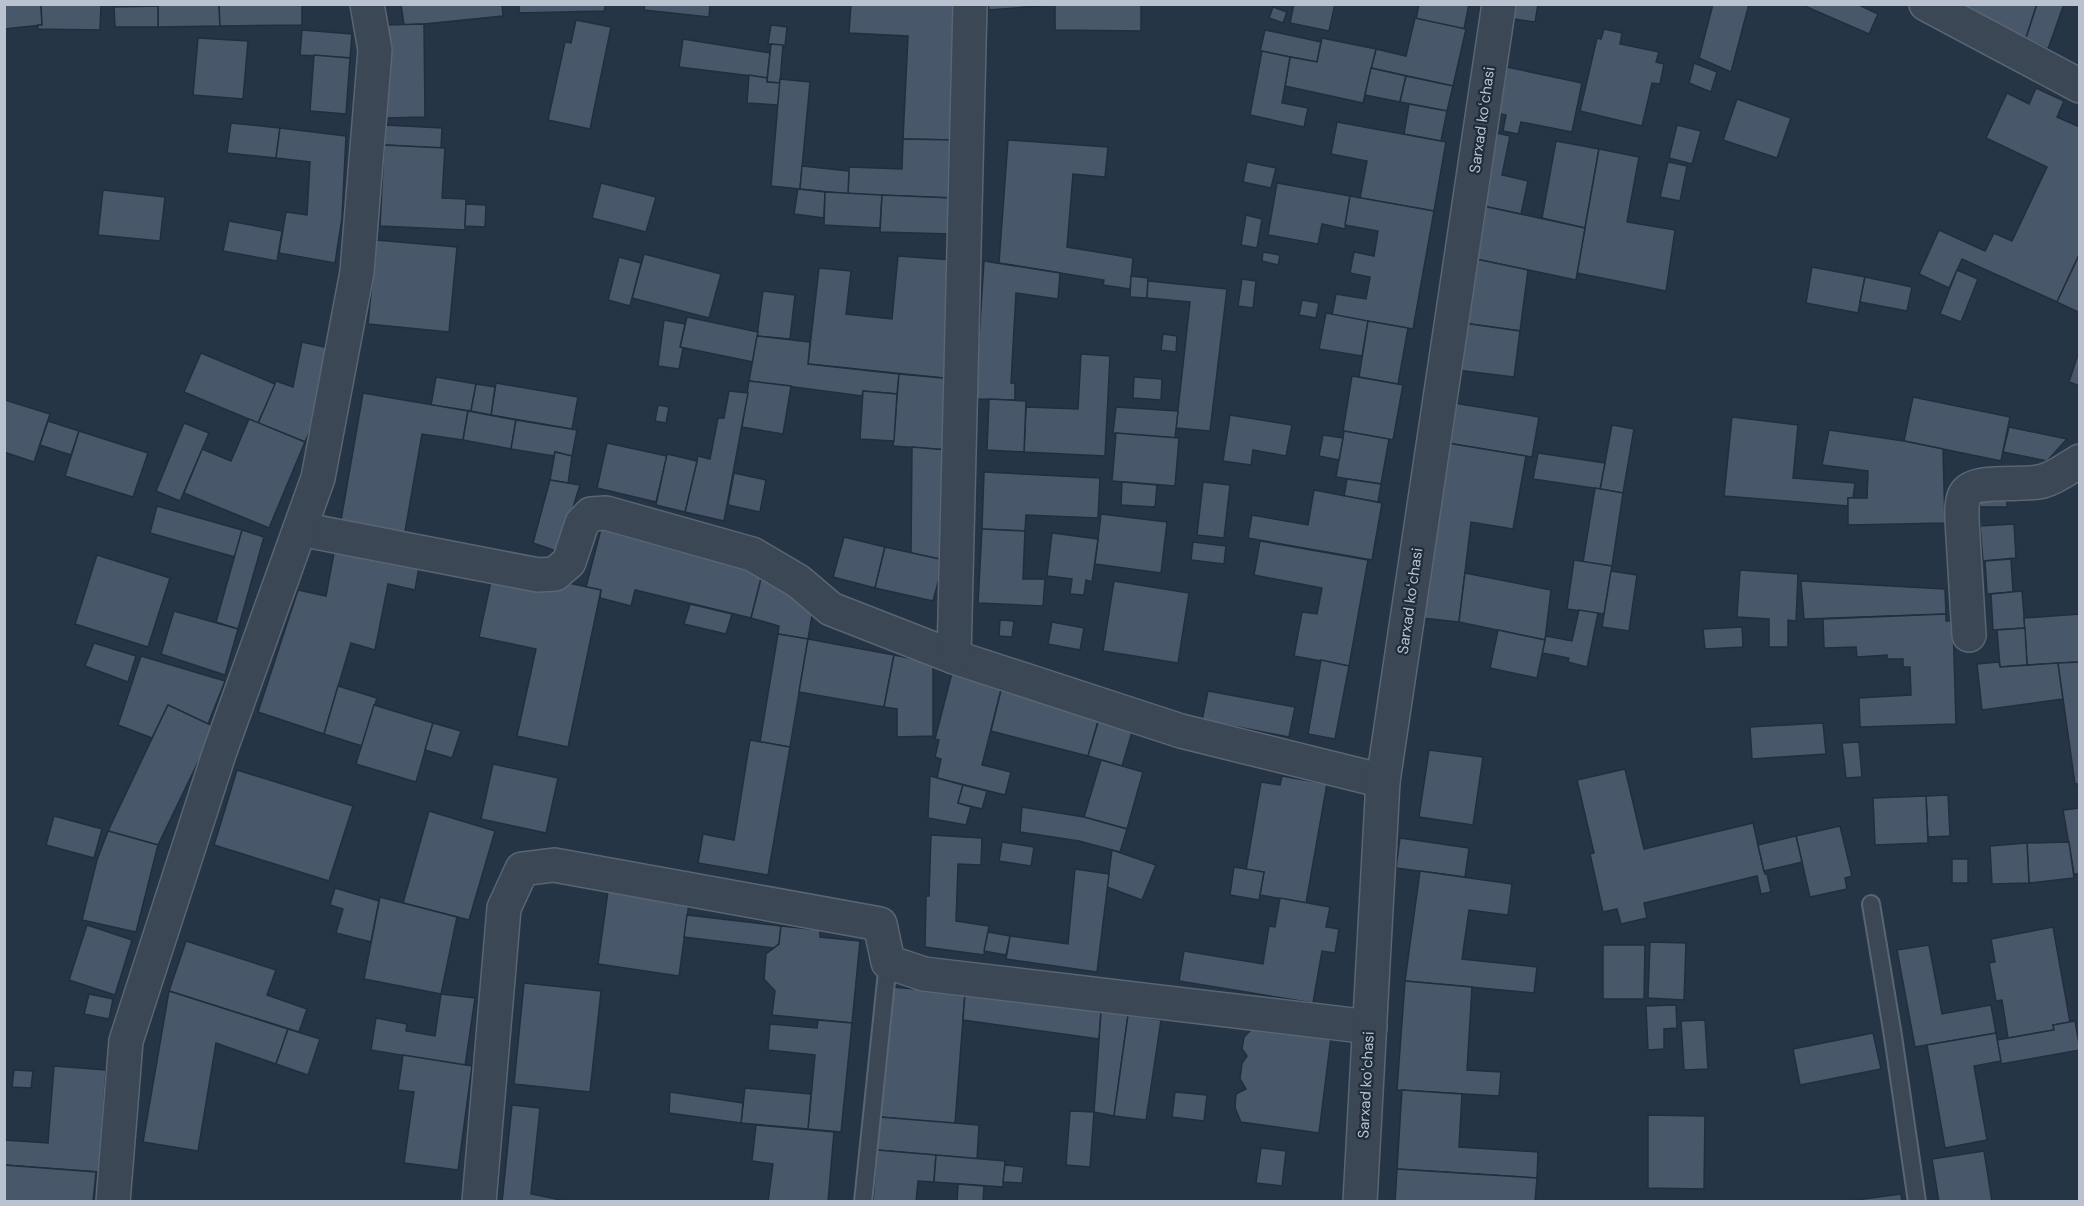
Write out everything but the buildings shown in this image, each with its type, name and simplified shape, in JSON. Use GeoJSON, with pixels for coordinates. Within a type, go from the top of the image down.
{"type":"FeatureCollection","features":[{"type":"Feature","properties":{"kind":"street"},"geometry":{"type":"LineString","coordinates":[[113,1202],[126,1041],[219,754],[318,478],[357,272],[375,50],[367,4]]}},
{"type":"Feature","properties":{"kind":"street"},"geometry":{"type":"LineString","coordinates":[[954,657],[970,4]]}},
{"type":"Feature","properties":{"kind":"street","name":"Sarxad koʻchasi"},"geometry":{"type":"LineString","coordinates":[[1360,1202],[1383,781],[1499,4]]}},
{"type":"Feature","properties":{"kind":"street"},"geometry":{"type":"LineString","coordinates":[[1926,4],[2079,86]]}},
{"type":"Feature","properties":{"kind":"street"},"geometry":{"type":"LineString","coordinates":[[1969,635],[1962,520],[1962,504],[1966,493],[1974,487],[1987,484],[2013,485],[2044,481],[2079,461]]}},
{"type":"Feature","properties":{"kind":"street"},"geometry":{"type":"LineString","coordinates":[[300,529],[538,575],[555,574],[569,562],[582,523],[591,514],[606,513],[752,554],[798,581],[831,609],[954,657],[1181,732],[1383,781]]}},
{"type":"Feature","properties":{"kind":"street"},"geometry":{"type":"LineString","coordinates":[[478,1202],[504,908],[522,868],[554,865],[880,924],[888,962],[924,974],[1370,1028]]}},
{"type":"Feature","properties":{"kind":"lane"},"geometry":{"type":"LineString","coordinates":[[1871,904],[1917,1202]]}},
{"type":"Feature","properties":{"kind":"lane"},"geometry":{"type":"LineString","coordinates":[[863,1202],[888,962]]}}]}
